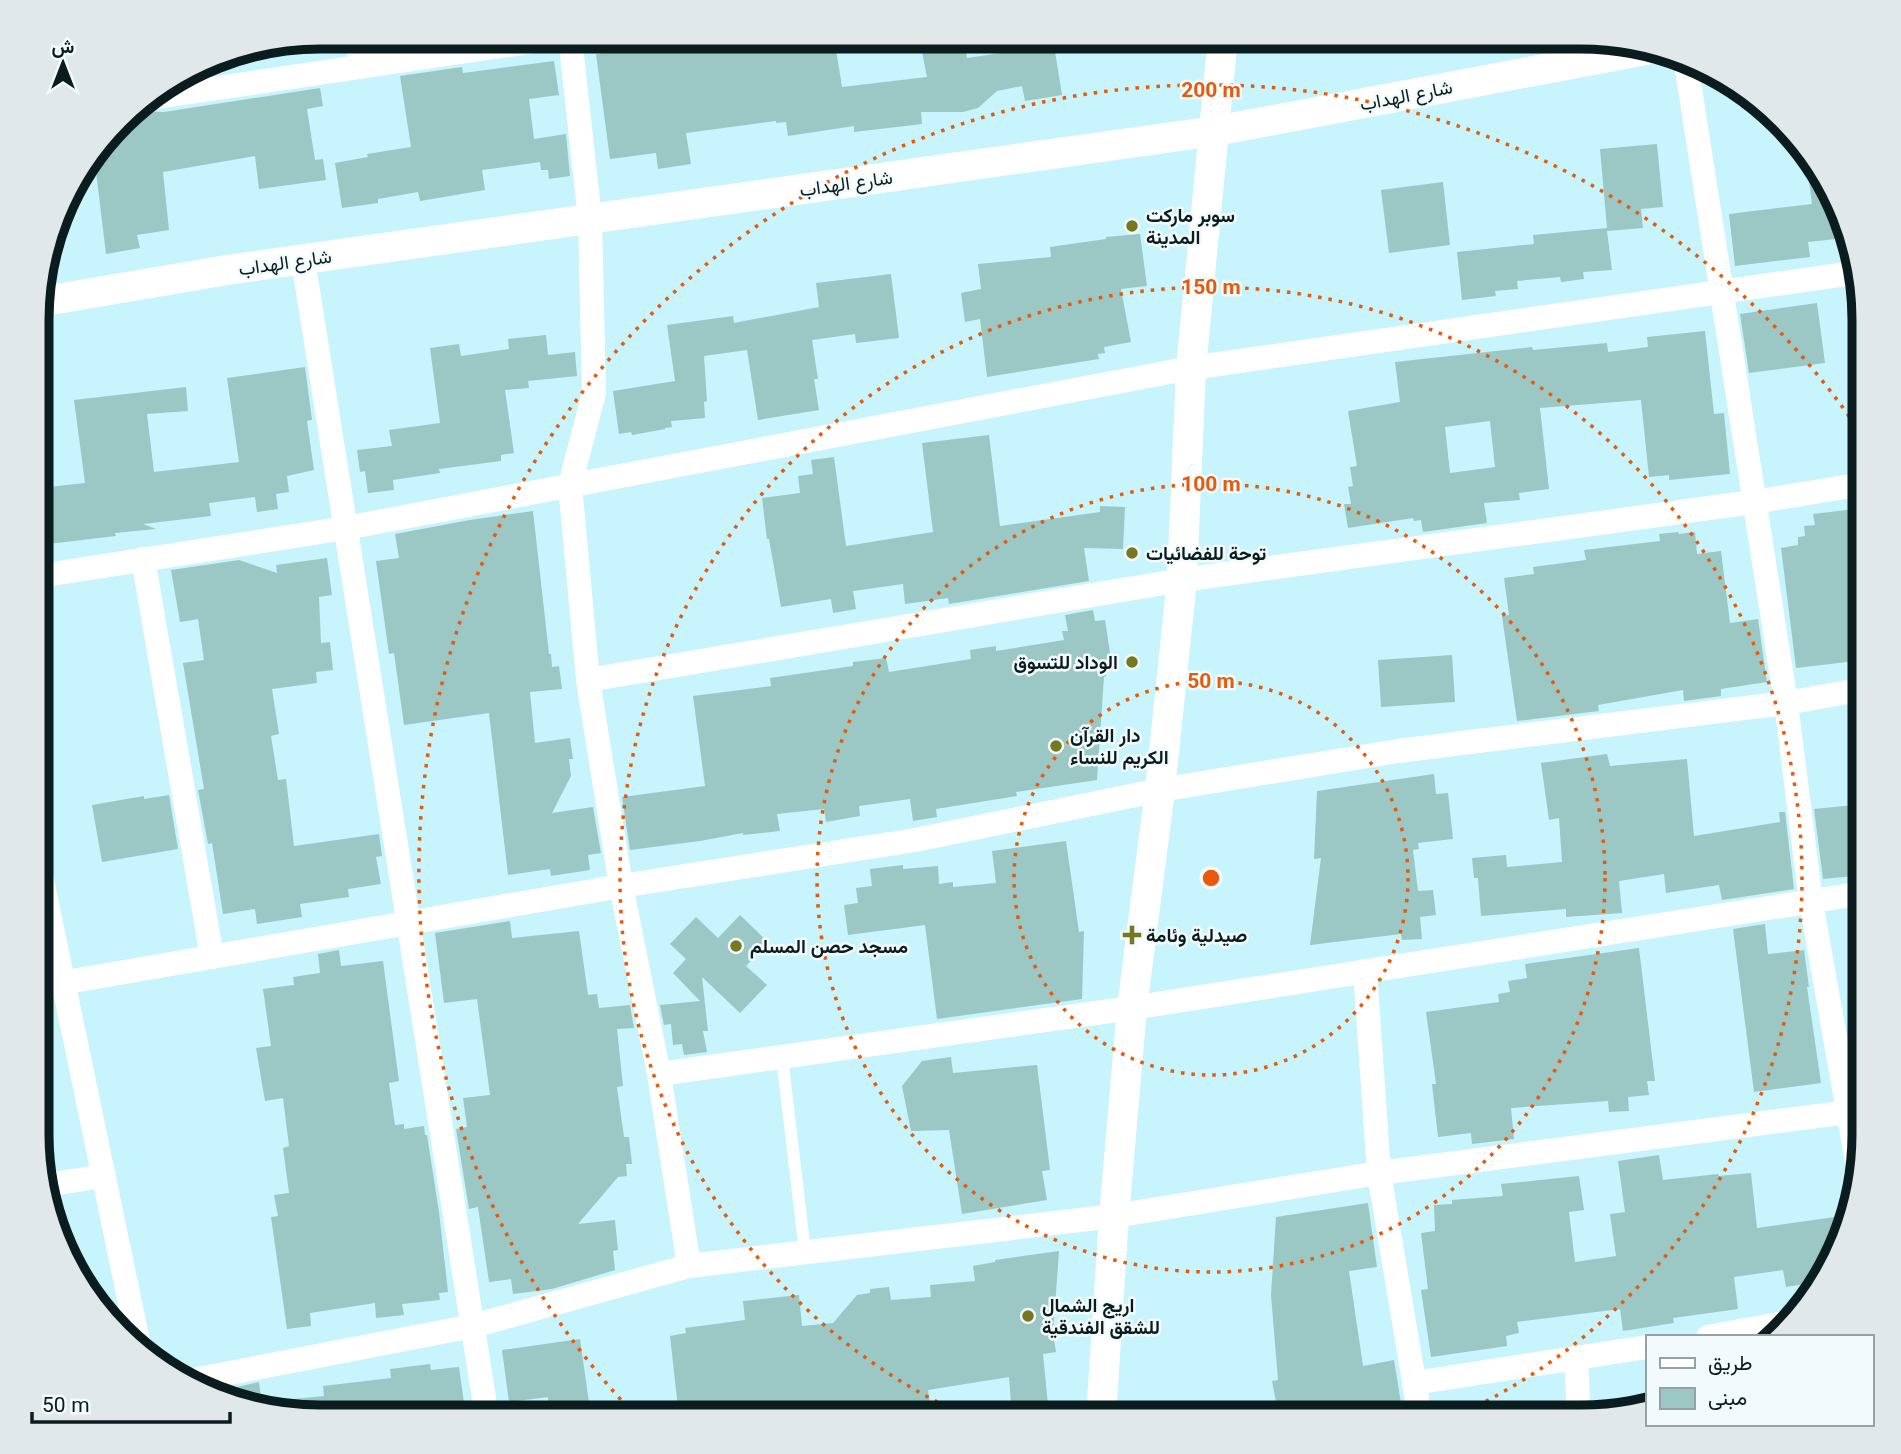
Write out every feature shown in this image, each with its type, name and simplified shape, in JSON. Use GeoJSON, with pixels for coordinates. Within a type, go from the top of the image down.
{"type":"FeatureCollection","features":[{"type":"Feature","properties":{"kind":"street"},"geometry":{"type":"LineString","coordinates":[[358,49],[361,65]]}},
{"type":"Feature","properties":{"kind":"street"},"geometry":{"type":"LineString","coordinates":[[171,95],[476,49]]}},
{"type":"Feature","properties":{"kind":"street"},"geometry":{"type":"LineString","coordinates":[[571,49],[590,219],[594,393],[570,485],[588,680],[621,887],[659,1074],[689,1266]]}},
{"type":"Feature","properties":{"kind":"street"},"geometry":{"type":"LineString","coordinates":[[1102,1405],[1114,1216],[1132,1008],[1160,790],[1182,580],[1191,368],[1222,49]]}},
{"type":"Feature","properties":{"kind":"street","name":"شارع الهداب"},"geometry":{"type":"LineString","coordinates":[[50,300],[227,270],[1214,131],[1632,54]]}},
{"type":"Feature","properties":{"kind":"street"},"geometry":{"type":"LineString","coordinates":[[1687,71],[1786,703],[1811,902],[1852,1092]]}},
{"type":"Feature","properties":{"kind":"street"},"geometry":{"type":"LineString","coordinates":[[303,260],[485,1405]]}},
{"type":"Feature","properties":{"kind":"street"},"geometry":{"type":"LineString","coordinates":[[49,574],[346,528],[1191,368],[1848,274]]}},
{"type":"Feature","properties":{"kind":"street"},"geometry":{"type":"LineString","coordinates":[[588,680],[1182,580],[1753,502],[1852,486]]}},
{"type":"Feature","properties":{"kind":"street"},"geometry":{"type":"LineString","coordinates":[[143,559],[212,957]]}},
{"type":"Feature","properties":{"kind":"street"},"geometry":{"type":"LineString","coordinates":[[49,985],[621,887],[915,840],[1160,790],[1398,751],[1786,703],[1852,691]]}},
{"type":"Feature","properties":{"kind":"street"},"geometry":{"type":"LineString","coordinates":[[659,1074],[1132,1008],[1852,895]]}},
{"type":"Feature","properties":{"kind":"street"},"geometry":{"type":"LineString","coordinates":[[49,910],[136,1334]]}},
{"type":"Feature","properties":{"kind":"street"},"geometry":{"type":"LineString","coordinates":[[1365,971],[1378,1173],[1418,1405]]}},
{"type":"Feature","properties":{"kind":"street"},"geometry":{"type":"LineString","coordinates":[[203,1378],[473,1326],[689,1266],[1114,1216],[1378,1173],[1852,1112]]}},
{"type":"Feature","properties":{"kind":"street"},"geometry":{"type":"LineString","coordinates":[[53,1184],[104,1176]]}},
{"type":"Feature","properties":{"kind":"street"},"geometry":{"type":"LineString","coordinates":[[1718,1335],[1774,1325]]}},
{"type":"Feature","properties":{"kind":"street"},"geometry":{"type":"LineString","coordinates":[[1414,1383],[1646,1347]]}},
{"type":"Feature","properties":{"kind":"street"},"geometry":{"type":"LineString","coordinates":[[1576,1358],[1578,1405]]}},
{"type":"Feature","properties":{"kind":"lane"},"geometry":{"type":"LineString","coordinates":[[782,1057],[805,1252]]}},
{"type":"Feature","properties":{"kind":"building"},"geometry":{"type":"Polygon","coordinates":[[[609,49],[836,49],[842,87],[927,77],[921,49],[965,49],[967,58],[1027,49],[1055,49],[1062,95],[1025,101],[1022,86],[997,91],[978,108],[963,112],[921,112],[922,124],[854,132],[854,126],[788,136],[786,122],[776,121],[686,133],[691,164],[658,169],[656,153],[610,159],[596,54],[609,52],[609,49]]]}},
{"type":"Feature","properties":{"kind":"building"},"geometry":{"type":"Polygon","coordinates":[[[554,61],[559,95],[529,99],[534,139],[566,134],[570,176],[549,179],[548,170],[541,170],[540,162],[482,170],[485,190],[420,201],[418,192],[378,199],[378,203],[342,208],[335,163],[368,157],[367,154],[411,147],[400,76],[462,67],[463,73],[554,61]]]}},
{"type":"Feature","properties":{"kind":"building"},"geometry":{"type":"Polygon","coordinates":[[[320,88],[323,106],[307,109],[315,160],[323,159],[326,180],[259,189],[255,156],[163,172],[169,230],[137,235],[140,248],[106,254],[96,169],[116,141],[141,116],[147,111],[164,112],[320,88]]]}},
{"type":"Feature","properties":{"kind":"building"},"geometry":{"type":"Polygon","coordinates":[[[1657,144],[1663,207],[1641,209],[1643,228],[1607,231],[1612,270],[1583,272],[1584,279],[1561,282],[1560,277],[1517,281],[1518,289],[1495,291],[1496,296],[1462,300],[1457,252],[1534,244],[1533,235],[1607,228],[1600,149],[1657,144]]]}},
{"type":"Feature","properties":{"kind":"building"},"geometry":{"type":"Polygon","coordinates":[[[1808,173],[1824,200],[1840,239],[1808,242],[1810,257],[1735,266],[1729,214],[1812,204],[1808,173]]]}},
{"type":"Feature","properties":{"kind":"building"},"geometry":{"type":"Polygon","coordinates":[[[1443,182],[1450,245],[1389,253],[1381,190],[1443,182]]]}},
{"type":"Feature","properties":{"kind":"building"},"geometry":{"type":"Polygon","coordinates":[[[1140,234],[1147,286],[1121,289],[1131,342],[1104,347],[1105,353],[1098,354],[1099,359],[987,377],[980,319],[965,322],[961,293],[981,289],[978,264],[1051,257],[1050,247],[1140,234]]]}},
{"type":"Feature","properties":{"kind":"building"},"geometry":{"type":"Polygon","coordinates":[[[891,274],[899,338],[856,343],[855,334],[812,340],[819,410],[758,420],[747,350],[704,356],[707,401],[704,402],[705,418],[671,421],[672,427],[665,429],[632,435],[631,432],[619,434],[613,391],[675,381],[667,325],[733,316],[734,323],[819,307],[816,283],[891,274]]]}},
{"type":"Feature","properties":{"kind":"building"},"geometry":{"type":"Polygon","coordinates":[[[1817,303],[1825,363],[1749,373],[1740,314],[1817,303]]]}},
{"type":"Feature","properties":{"kind":"building"},"geometry":{"type":"Polygon","coordinates":[[[1705,331],[1714,414],[1724,413],[1730,474],[1669,480],[1669,475],[1649,477],[1641,400],[1540,408],[1549,489],[1519,493],[1520,500],[1484,503],[1487,523],[1423,532],[1421,520],[1414,521],[1413,518],[1348,528],[1344,504],[1351,504],[1348,487],[1353,486],[1350,467],[1357,466],[1348,411],[1400,402],[1395,362],[1532,347],[1533,350],[1607,343],[1608,352],[1648,347],[1647,337],[1705,331]],[[1490,421],[1445,427],[1450,473],[1495,467],[1490,421]]]}},
{"type":"Feature","properties":{"kind":"building"},"geometry":{"type":"Polygon","coordinates":[[[546,335],[548,355],[575,352],[577,376],[528,381],[529,388],[505,390],[514,453],[501,455],[501,461],[439,469],[440,473],[393,480],[394,490],[368,493],[365,471],[360,472],[357,450],[392,446],[389,430],[440,423],[430,348],[459,344],[461,356],[509,349],[508,339],[546,335]]]}},
{"type":"Feature","properties":{"kind":"building"},"geometry":{"type":"Polygon","coordinates":[[[305,367],[312,420],[307,421],[314,470],[287,476],[289,492],[276,494],[278,509],[257,512],[255,497],[209,503],[211,516],[143,524],[156,529],[49,544],[49,487],[85,483],[74,400],[186,387],[188,411],[147,414],[154,472],[239,462],[227,378],[305,367]]]}},
{"type":"Feature","properties":{"kind":"building"},"geometry":{"type":"Polygon","coordinates":[[[989,435],[1000,526],[1100,512],[1100,506],[1125,507],[1123,549],[1084,548],[1089,581],[949,604],[948,598],[905,604],[903,584],[853,591],[856,609],[833,613],[831,599],[781,607],[767,539],[762,498],[800,493],[798,476],[813,474],[811,460],[834,457],[846,546],[933,532],[922,443],[989,435]]]}},
{"type":"Feature","properties":{"kind":"building"},"geometry":{"type":"Polygon","coordinates":[[[1852,509],[1852,661],[1796,668],[1781,548],[1798,545],[1798,537],[1805,536],[1804,526],[1815,525],[1813,514],[1852,509]]]}},
{"type":"Feature","properties":{"kind":"building"},"geometry":{"type":"Polygon","coordinates":[[[533,511],[549,654],[552,667],[559,666],[562,689],[530,692],[535,743],[570,738],[573,759],[569,759],[571,776],[552,813],[593,807],[601,853],[588,855],[590,870],[551,876],[550,869],[508,875],[489,713],[404,725],[394,653],[389,654],[376,561],[399,558],[395,534],[533,511]]]}},
{"type":"Feature","properties":{"kind":"building"},"geometry":{"type":"Polygon","coordinates":[[[1695,532],[1697,554],[1721,551],[1730,623],[1758,619],[1767,682],[1721,689],[1721,696],[1684,701],[1683,690],[1598,705],[1599,711],[1517,721],[1502,616],[1509,615],[1504,578],[1534,574],[1533,567],[1586,560],[1584,550],[1660,541],[1659,534],[1695,532]]]}},
{"type":"Feature","properties":{"kind":"building"},"geometry":{"type":"Polygon","coordinates":[[[327,558],[332,595],[319,597],[321,643],[330,642],[333,670],[316,672],[317,683],[272,689],[279,734],[271,736],[278,780],[286,779],[294,846],[379,834],[382,856],[376,857],[381,884],[348,889],[349,897],[300,904],[302,917],[257,924],[255,909],[223,914],[212,843],[208,844],[198,790],[204,789],[183,663],[204,660],[198,619],[180,622],[171,570],[239,560],[277,573],[276,565],[327,558]]]}},
{"type":"Feature","properties":{"kind":"building"},"geometry":{"type":"Polygon","coordinates":[[[1093,610],[1095,621],[1105,620],[1111,659],[1104,660],[1106,676],[1097,780],[1016,792],[1017,796],[936,809],[937,817],[913,821],[910,799],[859,806],[860,816],[826,822],[824,809],[777,814],[780,831],[743,833],[630,850],[622,797],[705,786],[693,696],[771,686],[770,678],[853,666],[853,662],[886,658],[889,672],[971,659],[970,650],[996,646],[996,651],[1064,640],[1062,631],[1068,631],[1065,615],[1093,610]]]}},
{"type":"Feature","properties":{"kind":"building"},"geometry":{"type":"Polygon","coordinates":[[[1452,655],[1455,702],[1381,707],[1378,660],[1452,655]]]}},
{"type":"Feature","properties":{"kind":"building"},"geometry":{"type":"Polygon","coordinates":[[[1607,754],[1610,766],[1687,759],[1694,836],[1780,822],[1779,812],[1785,812],[1794,889],[1722,900],[1719,885],[1666,893],[1664,874],[1619,881],[1622,913],[1566,917],[1566,909],[1481,916],[1478,878],[1474,878],[1472,858],[1506,855],[1507,867],[1562,862],[1559,818],[1549,820],[1541,763],[1607,754]]]}},
{"type":"Feature","properties":{"kind":"building"},"geometry":{"type":"Polygon","coordinates":[[[1434,774],[1436,794],[1448,793],[1453,839],[1418,843],[1419,849],[1413,850],[1418,891],[1433,890],[1436,915],[1420,917],[1422,939],[1402,940],[1401,934],[1310,945],[1321,858],[1314,859],[1317,791],[1434,774]]]}},
{"type":"Feature","properties":{"kind":"building"},"geometry":{"type":"Polygon","coordinates":[[[169,795],[178,849],[102,862],[92,805],[144,796],[144,799],[169,795]]]}},
{"type":"Feature","properties":{"kind":"building"},"geometry":{"type":"Polygon","coordinates":[[[1852,805],[1852,876],[1823,879],[1814,809],[1852,805]]]}},
{"type":"Feature","properties":{"kind":"building"},"geometry":{"type":"Polygon","coordinates":[[[1066,841],[1079,932],[1084,931],[1082,999],[937,1019],[925,925],[848,935],[844,905],[858,903],[856,888],[872,886],[870,869],[903,865],[903,869],[938,866],[939,884],[953,882],[953,887],[996,883],[992,851],[1066,841]]]}},
{"type":"Feature","properties":{"kind":"building"},"geometry":{"type":"Polygon","coordinates":[[[740,915],[769,943],[746,966],[767,985],[740,1013],[702,977],[708,1031],[703,1031],[707,1052],[684,1055],[682,1044],[673,1045],[671,1024],[664,1025],[660,1005],[700,1001],[673,973],[686,959],[670,944],[696,917],[718,938],[740,915]]]}},
{"type":"Feature","properties":{"kind":"building"},"geometry":{"type":"Polygon","coordinates":[[[510,921],[512,938],[579,931],[588,995],[597,994],[599,1008],[630,1005],[634,1028],[617,1029],[623,1086],[617,1087],[624,1137],[629,1137],[632,1164],[626,1164],[627,1176],[618,1177],[578,1224],[615,1220],[618,1250],[613,1251],[615,1270],[552,1289],[513,1294],[511,1279],[489,1282],[478,1207],[469,1209],[456,1129],[467,1127],[463,1098],[490,1095],[477,999],[444,1003],[435,933],[510,921]]]}},
{"type":"Feature","properties":{"kind":"building"},"geometry":{"type":"Polygon","coordinates":[[[1765,924],[1768,954],[1804,950],[1821,1083],[1754,1092],[1733,929],[1765,924]]]}},
{"type":"Feature","properties":{"kind":"building"},"geometry":{"type":"Polygon","coordinates":[[[1639,948],[1655,1081],[1647,1081],[1649,1095],[1628,1097],[1629,1111],[1609,1112],[1608,1101],[1511,1108],[1514,1139],[1472,1144],[1471,1133],[1438,1137],[1432,1084],[1436,1084],[1426,1012],[1499,1002],[1498,994],[1510,992],[1508,981],[1527,978],[1525,964],[1639,948]]]}},
{"type":"Feature","properties":{"kind":"building"},"geometry":{"type":"Polygon","coordinates":[[[339,950],[341,966],[383,961],[399,1081],[389,1083],[395,1125],[404,1124],[404,1129],[424,1126],[427,1135],[448,1292],[439,1293],[440,1300],[402,1304],[404,1315],[376,1318],[375,1303],[310,1313],[311,1326],[287,1329],[271,1217],[278,1216],[274,1195],[289,1193],[283,1148],[289,1146],[283,1098],[265,1101],[256,1048],[271,1046],[263,989],[294,985],[293,977],[320,973],[318,954],[339,950]]]}},
{"type":"Feature","properties":{"kind":"building"},"geometry":{"type":"Polygon","coordinates":[[[951,1057],[953,1073],[1037,1065],[1050,1170],[1042,1171],[1047,1200],[962,1214],[949,1130],[911,1131],[902,1086],[922,1061],[951,1057]]]}},
{"type":"Feature","properties":{"kind":"building"},"geometry":{"type":"Polygon","coordinates":[[[1659,1155],[1663,1180],[1751,1173],[1757,1228],[1839,1216],[1824,1254],[1806,1284],[1786,1287],[1783,1270],[1734,1277],[1738,1309],[1673,1318],[1674,1323],[1623,1331],[1620,1309],[1517,1322],[1519,1333],[1506,1336],[1507,1346],[1431,1357],[1421,1290],[1428,1289],[1421,1233],[1435,1231],[1434,1205],[1452,1204],[1452,1200],[1503,1196],[1501,1184],[1579,1176],[1584,1210],[1569,1212],[1575,1262],[1616,1256],[1610,1214],[1625,1212],[1618,1161],[1659,1155]]]}},
{"type":"Feature","properties":{"kind":"building"},"geometry":{"type":"Polygon","coordinates":[[[1368,1203],[1377,1267],[1349,1271],[1363,1366],[1394,1360],[1401,1405],[1277,1405],[1272,1381],[1278,1380],[1271,1295],[1276,1217],[1368,1203]]]}},
{"type":"Feature","properties":{"kind":"building"},"geometry":{"type":"Polygon","coordinates":[[[1059,1251],[1053,1334],[1056,1352],[1043,1354],[1048,1405],[1011,1405],[1009,1377],[928,1390],[930,1405],[678,1405],[670,1336],[686,1333],[685,1328],[745,1320],[743,1301],[799,1295],[802,1326],[833,1323],[857,1295],[870,1293],[870,1289],[889,1287],[891,1300],[931,1297],[930,1285],[975,1281],[973,1266],[995,1260],[1059,1251]]]}},
{"type":"Feature","properties":{"kind":"building"},"geometry":{"type":"Polygon","coordinates":[[[580,1339],[589,1405],[548,1405],[548,1397],[509,1402],[502,1350],[580,1339]]]}},
{"type":"Feature","properties":{"kind":"building"},"geometry":{"type":"Polygon","coordinates":[[[430,1364],[431,1370],[459,1367],[464,1405],[320,1405],[273,1401],[324,1396],[323,1386],[391,1378],[390,1369],[430,1364]]]}},
{"type":"Feature","properties":{"kind":"building"},"geometry":{"type":"Polygon","coordinates":[[[259,1382],[261,1399],[238,1392],[237,1387],[259,1382]]]}},
{"type":"Feature","properties":{"kind":"place","name":"سوبر ماركت المدينة"},"geometry":{"type":"Point","coordinates":[1132,226]}},
{"type":"Feature","properties":{"kind":"place","name":"توحة للفضائيات"},"geometry":{"type":"Point","coordinates":[1132,553]}},
{"type":"Feature","properties":{"kind":"place","name":"الوداد للتسوق"},"geometry":{"type":"Point","coordinates":[1132,662]}},
{"type":"Feature","properties":{"kind":"place","name":"دار القرآن الكريم للنساء"},"geometry":{"type":"Point","coordinates":[1056,746]}},
{"type":"Feature","properties":{"kind":"place","name":"صيدلية وئامة"},"geometry":{"type":"Point","coordinates":[1132,935]}},
{"type":"Feature","properties":{"kind":"place","name":"مسجد حصن المسلم"},"geometry":{"type":"Point","coordinates":[736,946]}},
{"type":"Feature","properties":{"kind":"place","name":"اريج الشمال للشقق الفندقية"},"geometry":{"type":"Point","coordinates":[1028,1316]}}]}
